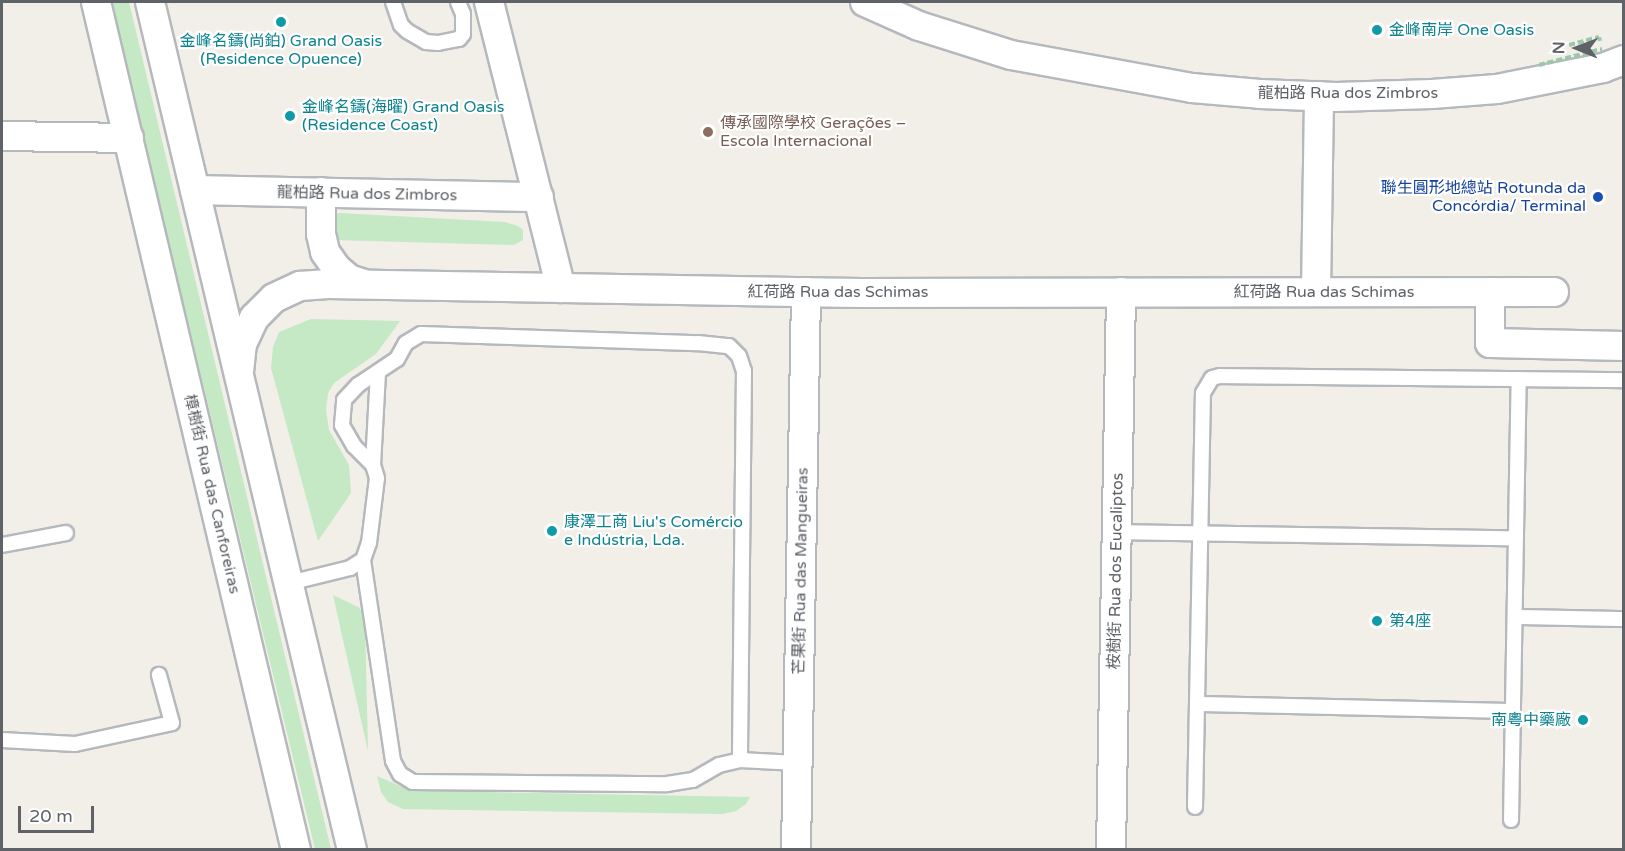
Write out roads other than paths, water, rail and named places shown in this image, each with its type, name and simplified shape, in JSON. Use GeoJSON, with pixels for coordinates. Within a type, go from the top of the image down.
{"type":"FeatureCollection","features":[{"type":"Feature","properties":{"kind":"street","name":"樟樹街 Rua das Canforeiras"},"geometry":{"type":"LineString","coordinates":[[96,2],[296,849]]}},
{"type":"Feature","properties":{"kind":"street"},"geometry":{"type":"LineString","coordinates":[[150,2],[352,849]]}},
{"type":"Feature","properties":{"kind":"street"},"geometry":{"type":"LineString","coordinates":[[489,2],[561,288]]}},
{"type":"Feature","properties":{"kind":"street","name":"龍柏路 Rua dos Zimbros"},"geometry":{"type":"LineString","coordinates":[[865,2],[919,26],[1011,55],[1191,88],[1319,96],[1432,94],[1497,89],[1603,68],[1613,55]]}},
{"type":"Feature","properties":{"kind":"street"},"geometry":{"type":"LineString","coordinates":[[1316,291],[1319,96]]}},
{"type":"Feature","properties":{"kind":"street"},"geometry":{"type":"LineString","coordinates":[[2,136],[129,138]]}},
{"type":"Feature","properties":{"kind":"street","name":"龍柏路 Rua dos Zimbros"},"geometry":{"type":"LineString","coordinates":[[195,190],[538,197]]}},
{"type":"Feature","properties":{"kind":"street"},"geometry":{"type":"LineString","coordinates":[[321,192],[321,234],[325,252],[336,268],[350,279],[366,285]]}},
{"type":"Feature","properties":{"kind":"street","name":"紅荷路 Rua das Schimas"},"geometry":{"type":"LineString","coordinates":[[239,372],[242,344],[254,318],[274,298],[300,286],[806,292],[1554,292]]}},
{"type":"Feature","properties":{"kind":"street","name":"芒果街 Rua das Mangueiras"},"geometry":{"type":"LineString","coordinates":[[796,849],[806,292]]}},
{"type":"Feature","properties":{"kind":"street","name":"桉樹街 Rua dos Eucaliptos"},"geometry":{"type":"LineString","coordinates":[[1111,849],[1121,292]]}},
{"type":"Feature","properties":{"kind":"street"},"geometry":{"type":"LineString","coordinates":[[1490,292],[1490,343],[1623,346]]}},
{"type":"Feature","properties":{"kind":"lane"},"geometry":{"type":"LineString","coordinates":[[393,2],[401,25],[407,31],[426,42],[438,44],[459,39],[463,34],[464,14],[458,2]]}},
{"type":"Feature","properties":{"kind":"lane"},"geometry":{"type":"LineString","coordinates":[[373,465],[354,446],[342,425],[344,400],[358,385],[378,374],[397,359],[406,343],[421,334],[729,346],[739,356],[744,371],[740,760]]}},
{"type":"Feature","properties":{"kind":"lane"},"geometry":{"type":"LineString","coordinates":[[378,374],[373,465],[377,478],[369,543],[363,560],[393,761],[400,774],[413,782],[668,784],[693,780],[719,765],[740,760],[797,763]]}},
{"type":"Feature","properties":{"kind":"lane"},"geometry":{"type":"LineString","coordinates":[[1195,807],[1203,393],[1212,378],[1220,376],[1623,380]]}},
{"type":"Feature","properties":{"kind":"lane"},"geometry":{"type":"LineString","coordinates":[[1511,820],[1519,379]]}},
{"type":"Feature","properties":{"kind":"lane"},"geometry":{"type":"LineString","coordinates":[[2,545],[66,532]]}},
{"type":"Feature","properties":{"kind":"lane"},"geometry":{"type":"LineString","coordinates":[[1117,532],[1516,538]]}},
{"type":"Feature","properties":{"kind":"lane"},"geometry":{"type":"LineString","coordinates":[[289,583],[350,568],[363,560]]}},
{"type":"Feature","properties":{"kind":"lane"},"geometry":{"type":"LineString","coordinates":[[1515,617],[1623,619]]}},
{"type":"Feature","properties":{"kind":"lane"},"geometry":{"type":"LineString","coordinates":[[2,740],[75,744],[172,723],[159,675]]}},
{"type":"Feature","properties":{"kind":"lane"},"geometry":{"type":"LineString","coordinates":[[1197,705],[1513,711]]}},
{"type":"Feature","properties":{"kind":"place","name":"金峰名鑄(尚鉑) Grand Oasis (Residence Opuence)"},"geometry":{"type":"Point","coordinates":[281,22]}},
{"type":"Feature","properties":{"kind":"place","name":"金峰南岸 One Oasis"},"geometry":{"type":"Point","coordinates":[1377,30]}},
{"type":"Feature","properties":{"kind":"place","name":"金峰名鑄(海曜) Grand Oasis (Residence Coast)"},"geometry":{"type":"Point","coordinates":[290,116]}},
{"type":"Feature","properties":{"kind":"place","name":"傳承國際學校 Gerações – Escola Internacional"},"geometry":{"type":"Point","coordinates":[708,132]}},
{"type":"Feature","properties":{"kind":"place","name":"聯生圓形地總站 Rotunda da Concórdia/ Terminal"},"geometry":{"type":"Point","coordinates":[1598,197]}},
{"type":"Feature","properties":{"kind":"place","name":"康澤工商 Liu's Comércio e Indústria, Lda."},"geometry":{"type":"Point","coordinates":[552,531]}},
{"type":"Feature","properties":{"kind":"place","name":"第4座"},"geometry":{"type":"Point","coordinates":[1377,621]}},
{"type":"Feature","properties":{"kind":"place","name":"南粵中藥廠"},"geometry":{"type":"Point","coordinates":[1583,720]}}]}
